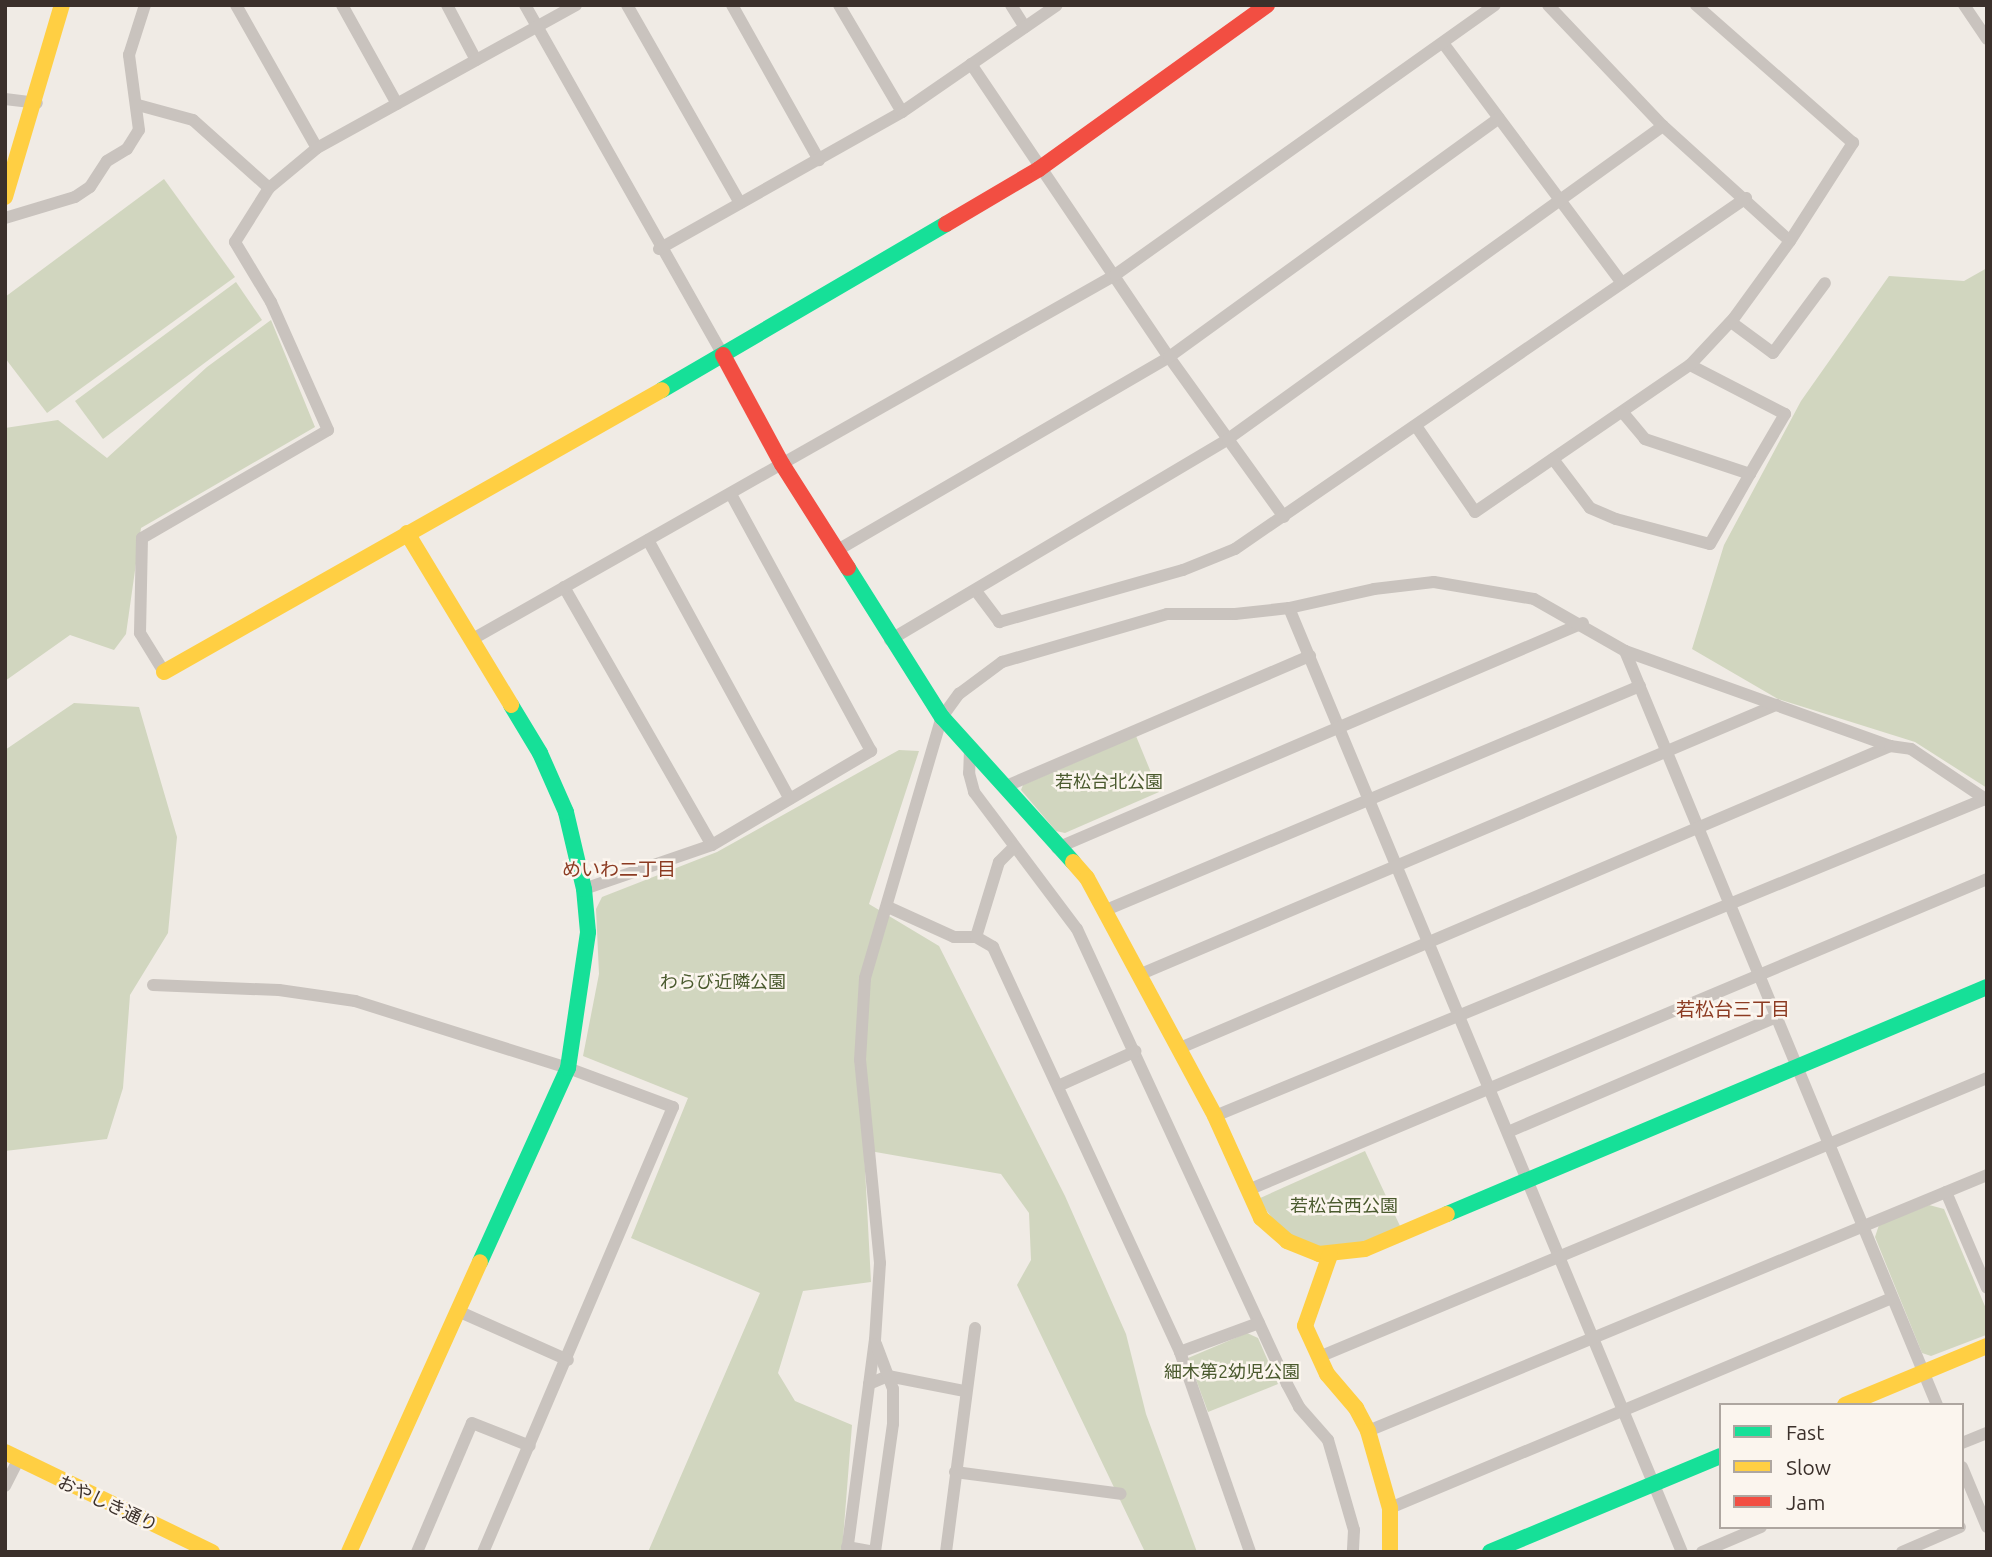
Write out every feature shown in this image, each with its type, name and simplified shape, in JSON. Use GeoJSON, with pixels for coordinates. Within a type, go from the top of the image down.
{"type":"FeatureCollection","features":[{"type":"Feature","properties":{"kind":"street"},"geometry":{"type":"LineString","coordinates":[[7,187],[37,103],[62,5]]}},
{"type":"Feature","properties":{"kind":"street"},"geometry":{"type":"LineString","coordinates":[[5,218],[75,197],[90,187],[107,161],[127,149],[139,130],[138,105],[129,55],[145,5]]}},
{"type":"Feature","properties":{"kind":"street"},"geometry":{"type":"LineString","coordinates":[[236,5],[317,148]]}},
{"type":"Feature","properties":{"kind":"street"},"geometry":{"type":"LineString","coordinates":[[342,5],[397,104]]}},
{"type":"Feature","properties":{"kind":"street"},"geometry":{"type":"LineString","coordinates":[[447,5],[476,60]]}},
{"type":"Feature","properties":{"kind":"street"},"geometry":{"type":"LineString","coordinates":[[525,5],[659,249],[723,355],[782,464],[890,640],[942,717],[1057,848],[1087,878],[1180,1048],[1215,1116],[1248,1190],[1273,1230],[1304,1249],[1330,1255],[1365,1249],[1987,987]]}},
{"type":"Feature","properties":{"kind":"street"},"geometry":{"type":"LineString","coordinates":[[576,5],[317,148],[269,188],[235,242],[271,302],[328,430],[142,538],[140,633],[164,672],[723,355],[1039,169],[1267,5]]}},
{"type":"Feature","properties":{"kind":"street"},"geometry":{"type":"LineString","coordinates":[[627,5],[740,203]]}},
{"type":"Feature","properties":{"kind":"street"},"geometry":{"type":"LineString","coordinates":[[732,5],[819,160]]}},
{"type":"Feature","properties":{"kind":"street"},"geometry":{"type":"LineString","coordinates":[[839,5],[902,112]]}},
{"type":"Feature","properties":{"kind":"street"},"geometry":{"type":"LineString","coordinates":[[1011,5],[1025,27]]}},
{"type":"Feature","properties":{"kind":"street"},"geometry":{"type":"LineString","coordinates":[[659,249],[902,112],[1057,5]]}},
{"type":"Feature","properties":{"kind":"street"},"geometry":{"type":"LineString","coordinates":[[471,640],[1115,275],[1495,5]]}},
{"type":"Feature","properties":{"kind":"street"},"geometry":{"type":"LineString","coordinates":[[1548,5],[1663,126],[1746,198],[1790,241]]}},
{"type":"Feature","properties":{"kind":"street"},"geometry":{"type":"LineString","coordinates":[[1416,426],[1475,512],[1690,365],[1731,322],[1790,241],[1853,143],[1696,5]]}},
{"type":"Feature","properties":{"kind":"street"},"geometry":{"type":"LineString","coordinates":[[1964,5],[1987,39]]}},
{"type":"Feature","properties":{"kind":"street"},"geometry":{"type":"LineString","coordinates":[[1443,43],[1622,283]]}},
{"type":"Feature","properties":{"kind":"street"},"geometry":{"type":"LineString","coordinates":[[971,64],[1039,169],[1284,517]]}},
{"type":"Feature","properties":{"kind":"street"},"geometry":{"type":"LineString","coordinates":[[5,99],[37,103]]}},
{"type":"Feature","properties":{"kind":"street"},"geometry":{"type":"LineString","coordinates":[[138,105],[193,120],[269,188]]}},
{"type":"Feature","properties":{"kind":"street"},"geometry":{"type":"LineString","coordinates":[[836,551],[1169,357],[1499,118]]}},
{"type":"Feature","properties":{"kind":"street"},"geometry":{"type":"LineString","coordinates":[[890,640],[1228,439],[1663,126]]}},
{"type":"Feature","properties":{"kind":"street"},"geometry":{"type":"LineString","coordinates":[[976,591],[999,622],[1183,570],[1235,549],[1746,198]]}},
{"type":"Feature","properties":{"kind":"street"},"geometry":{"type":"LineString","coordinates":[[1731,322],[1773,354],[1825,283]]}},
{"type":"Feature","properties":{"kind":"street"},"geometry":{"type":"LineString","coordinates":[[1553,459],[1590,508],[1616,519],[1710,544],[1785,414],[1690,365]]}},
{"type":"Feature","properties":{"kind":"street"},"geometry":{"type":"LineString","coordinates":[[1622,412],[1645,439],[1750,474]]}},
{"type":"Feature","properties":{"kind":"street"},"geometry":{"type":"LineString","coordinates":[[584,889],[712,845],[871,751],[731,494]]}},
{"type":"Feature","properties":{"kind":"street"},"geometry":{"type":"LineString","coordinates":[[349,1552],[460,1312],[568,1068],[583,988],[588,932],[584,889],[566,812],[540,753],[407,533]]}},
{"type":"Feature","properties":{"kind":"street"},"geometry":{"type":"LineString","coordinates":[[648,540],[790,799]]}},
{"type":"Feature","properties":{"kind":"street"},"geometry":{"type":"LineString","coordinates":[[875,1340],[888,1377],[893,1424],[875,1552],[847,1549],[875,1340],[880,1263],[860,1060],[865,978],[942,717],[959,694],[1002,662],[1167,614],[1235,614],[1289,608],[1374,589],[1434,582],[1534,599],[1583,624],[1625,651],[1926,757],[1986,799]]}},
{"type":"Feature","properties":{"kind":"street"},"geometry":{"type":"LineString","coordinates":[[564,587],[712,845]]}},
{"type":"Feature","properties":{"kind":"street"},"geometry":{"type":"LineString","coordinates":[[1289,608],[1682,1552]]}},
{"type":"Feature","properties":{"kind":"street"},"geometry":{"type":"LineString","coordinates":[[1057,848],[1583,624]]}},
{"type":"Feature","properties":{"kind":"street"},"geometry":{"type":"LineString","coordinates":[[1625,651],[1936,1403]]}},
{"type":"Feature","properties":{"kind":"street"},"geometry":{"type":"LineString","coordinates":[[1004,787],[1310,656]]}},
{"type":"Feature","properties":{"kind":"street"},"geometry":{"type":"LineString","coordinates":[[1106,910],[1640,687]]}},
{"type":"Feature","properties":{"kind":"street"},"geometry":{"type":"LineString","coordinates":[[1141,974],[1776,705]]}},
{"type":"Feature","properties":{"kind":"street"},"geometry":{"type":"LineString","coordinates":[[1180,1048],[1890,746]]}},
{"type":"Feature","properties":{"kind":"street"},"geometry":{"type":"LineString","coordinates":[[970,749],[969,773],[974,792],[1077,929],[1136,1051],[1299,1407],[1328,1440],[1354,1530],[1353,1552]]}},
{"type":"Feature","properties":{"kind":"street"},"geometry":{"type":"LineString","coordinates":[[1215,1116],[1986,799]]}},
{"type":"Feature","properties":{"kind":"street"},"geometry":{"type":"LineString","coordinates":[[976,937],[999,862],[1014,847]]}},
{"type":"Feature","properties":{"kind":"street"},"geometry":{"type":"LineString","coordinates":[[1248,1190],[1987,879]]}},
{"type":"Feature","properties":{"kind":"street"},"geometry":{"type":"LineString","coordinates":[[888,907],[954,937],[976,937],[993,947],[1180,1352],[1250,1552]]}},
{"type":"Feature","properties":{"kind":"street"},"geometry":{"type":"LineString","coordinates":[[153,985],[279,990],[355,1002],[568,1068],[673,1107],[568,1360],[483,1552]]}},
{"type":"Feature","properties":{"kind":"street"},"geometry":{"type":"LineString","coordinates":[[1508,1132],[1776,1017]]}},
{"type":"Feature","properties":{"kind":"street"},"geometry":{"type":"LineString","coordinates":[[1058,1086],[1136,1051]]}},
{"type":"Feature","properties":{"kind":"street"},"geometry":{"type":"LineString","coordinates":[[1320,1357],[1987,1078]]}},
{"type":"Feature","properties":{"kind":"street"},"geometry":{"type":"LineString","coordinates":[[1368,1431],[1987,1175]]}},
{"type":"Feature","properties":{"kind":"street"},"geometry":{"type":"LineString","coordinates":[[1946,1192],[1982,1261],[1987,1288]]}},
{"type":"Feature","properties":{"kind":"street"},"geometry":{"type":"LineString","coordinates":[[1330,1255],[1305,1326],[1320,1357],[1368,1431],[1390,1508],[1390,1552]]}},
{"type":"Feature","properties":{"kind":"street"},"geometry":{"type":"LineString","coordinates":[[1390,1508],[1892,1298]]}},
{"type":"Feature","properties":{"kind":"street"},"geometry":{"type":"LineString","coordinates":[[460,1312],[568,1360]]}},
{"type":"Feature","properties":{"kind":"street"},"geometry":{"type":"LineString","coordinates":[[1180,1352],[1259,1323]]}},
{"type":"Feature","properties":{"kind":"street"},"geometry":{"type":"LineString","coordinates":[[946,1552],[964,1391],[975,1328]]}},
{"type":"Feature","properties":{"kind":"street"},"geometry":{"type":"LineString","coordinates":[[1850,1403],[1987,1346]]}},
{"type":"Feature","properties":{"kind":"street"},"geometry":{"type":"LineString","coordinates":[[869,1384],[888,1377],[964,1391]]}},
{"type":"Feature","properties":{"kind":"street"},"geometry":{"type":"LineString","coordinates":[[417,1552],[472,1423],[530,1446]]}},
{"type":"Feature","properties":{"kind":"street"},"geometry":{"type":"LineString","coordinates":[[1964,1442],[1987,1433]]}},
{"type":"Feature","properties":{"kind":"street"},"geometry":{"type":"LineString","coordinates":[[5,1486],[12,1457]]}},
{"type":"Feature","properties":{"kind":"street","name":"おやしき通り"},"geometry":{"type":"LineString","coordinates":[[12,1457],[212,1552]]}},
{"type":"Feature","properties":{"kind":"street"},"geometry":{"type":"LineString","coordinates":[[1490,1552],[1719,1457]]}},
{"type":"Feature","properties":{"kind":"street"},"geometry":{"type":"LineString","coordinates":[[955,1472],[1121,1494]]}},
{"type":"Feature","properties":{"kind":"street"},"geometry":{"type":"LineString","coordinates":[[1964,1472],[1985,1520],[1964,1526]]}},
{"type":"Feature","properties":{"kind":"street"},"geometry":{"type":"LineString","coordinates":[[1702,1552],[1756,1529]]}},
{"type":"Feature","properties":{"kind":"street"},"geometry":{"type":"LineString","coordinates":[[1902,1552],[1956,1529]]}},
{"type":"Feature","properties":{"kind":"green space"},"geometry":{"type":"Polygon","coordinates":[[[164,179],[235,277],[47,413],[5,358],[5,297],[164,179]]]}},
{"type":"Feature","properties":{"kind":"green space"},"geometry":{"type":"Polygon","coordinates":[[[1987,268],[1987,788],[1915,742],[1778,699],[1692,649],[1724,545],[1801,401],[1889,276],[1964,281],[1987,268]]]}},
{"type":"Feature","properties":{"kind":"green space"},"geometry":{"type":"Polygon","coordinates":[[[236,282],[262,320],[103,439],[75,401],[236,282]]]}},
{"type":"Feature","properties":{"kind":"green space"},"geometry":{"type":"Polygon","coordinates":[[[271,320],[315,427],[141,528],[126,634],[114,650],[70,635],[5,681],[5,428],[58,420],[107,458],[207,367],[271,320]]]}},
{"type":"Feature","properties":{"kind":"green space"},"geometry":{"type":"Polygon","coordinates":[[[74,703],[139,707],[177,837],[168,933],[130,995],[123,1088],[107,1139],[5,1151],[5,750],[74,703]]]}},
{"type":"Feature","properties":{"kind":"green space","name":"若松台北公園"},"geometry":{"type":"Polygon","coordinates":[[[1136,736],[1159,792],[1065,833],[1056,831],[1021,790],[1023,785],[1136,736]]]}},
{"type":"Feature","properties":{"kind":"green space","name":"わらび近隣公園"},"geometry":{"type":"Polygon","coordinates":[[[899,750],[919,751],[869,904],[939,946],[1065,1196],[1126,1334],[1146,1414],[1197,1552],[1145,1552],[1017,1285],[1031,1260],[1029,1213],[1001,1174],[864,1150],[871,1282],[803,1291],[778,1373],[795,1401],[852,1425],[842,1552],[648,1552],[760,1293],[631,1238],[688,1098],[583,1056],[599,974],[596,909],[602,897],[717,852],[899,750]]]}},
{"type":"Feature","properties":{"kind":"green space","name":"若松台西公園"},"geometry":{"type":"Polygon","coordinates":[[[1365,1151],[1400,1226],[1361,1243],[1319,1247],[1283,1233],[1258,1199],[1365,1151]]]}},
{"type":"Feature","properties":{"kind":"green space"},"geometry":{"type":"Polygon","coordinates":[[[1929,1205],[1944,1209],[1987,1311],[1986,1335],[1931,1356],[1922,1353],[1875,1237],[1879,1225],[1929,1205]]]}},
{"type":"Feature","properties":{"kind":"green space","name":"細木第2幼児公園"},"geometry":{"type":"Polygon","coordinates":[[[1247,1333],[1258,1338],[1278,1384],[1208,1412],[1188,1358],[1247,1333]]]}},
{"type":"Feature","properties":{"kind":"traffic: fast"},"geometry":{"type":"LineString","coordinates":[[662,390],[946,224]]}},
{"type":"Feature","properties":{"kind":"traffic: fast"},"geometry":{"type":"LineString","coordinates":[[848,568],[942,717],[1073,862]]}},
{"type":"Feature","properties":{"kind":"traffic: fast"},"geometry":{"type":"LineString","coordinates":[[480,1262],[568,1068],[588,932],[584,889],[566,812],[540,753],[511,705]]}},
{"type":"Feature","properties":{"kind":"traffic: fast"},"geometry":{"type":"LineString","coordinates":[[1447,1214],[1987,987]]}},
{"type":"Feature","properties":{"kind":"traffic: fast"},"geometry":{"type":"LineString","coordinates":[[1490,1552],[1719,1457]]}},
{"type":"Feature","properties":{"kind":"traffic: slow"},"geometry":{"type":"LineString","coordinates":[[5,197],[62,5]]}},
{"type":"Feature","properties":{"kind":"traffic: slow"},"geometry":{"type":"LineString","coordinates":[[164,672],[662,390]]}},
{"type":"Feature","properties":{"kind":"traffic: slow"},"geometry":{"type":"LineString","coordinates":[[407,533],[511,705]]}},
{"type":"Feature","properties":{"kind":"traffic: slow"},"geometry":{"type":"LineString","coordinates":[[1073,862],[1087,878],[1215,1116],[1261,1218],[1287,1241],[1319,1254],[1365,1249],[1447,1214]]}},
{"type":"Feature","properties":{"kind":"traffic: slow"},"geometry":{"type":"LineString","coordinates":[[1330,1255],[1305,1326],[1327,1374],[1356,1408],[1368,1431],[1390,1508],[1390,1552]]}},
{"type":"Feature","properties":{"kind":"traffic: slow"},"geometry":{"type":"LineString","coordinates":[[349,1552],[480,1262]]}},
{"type":"Feature","properties":{"kind":"traffic: slow"},"geometry":{"type":"LineString","coordinates":[[1850,1403],[1987,1346]]}},
{"type":"Feature","properties":{"kind":"traffic: slow"},"geometry":{"type":"LineString","coordinates":[[5,1452],[212,1552]]}},
{"type":"Feature","properties":{"kind":"traffic: jam"},"geometry":{"type":"LineString","coordinates":[[946,224],[1039,169],[1267,5]]}},
{"type":"Feature","properties":{"kind":"traffic: jam"},"geometry":{"type":"LineString","coordinates":[[723,355],[782,464],[848,568]]}},
{"type":"Feature","properties":{"kind":"district","name":"めいわ二丁目"},"geometry":{"type":"Point","coordinates":[619,870]}},
{"type":"Feature","properties":{"kind":"district","name":"若松台三丁目"},"geometry":{"type":"Point","coordinates":[1733,1010]}}]}
